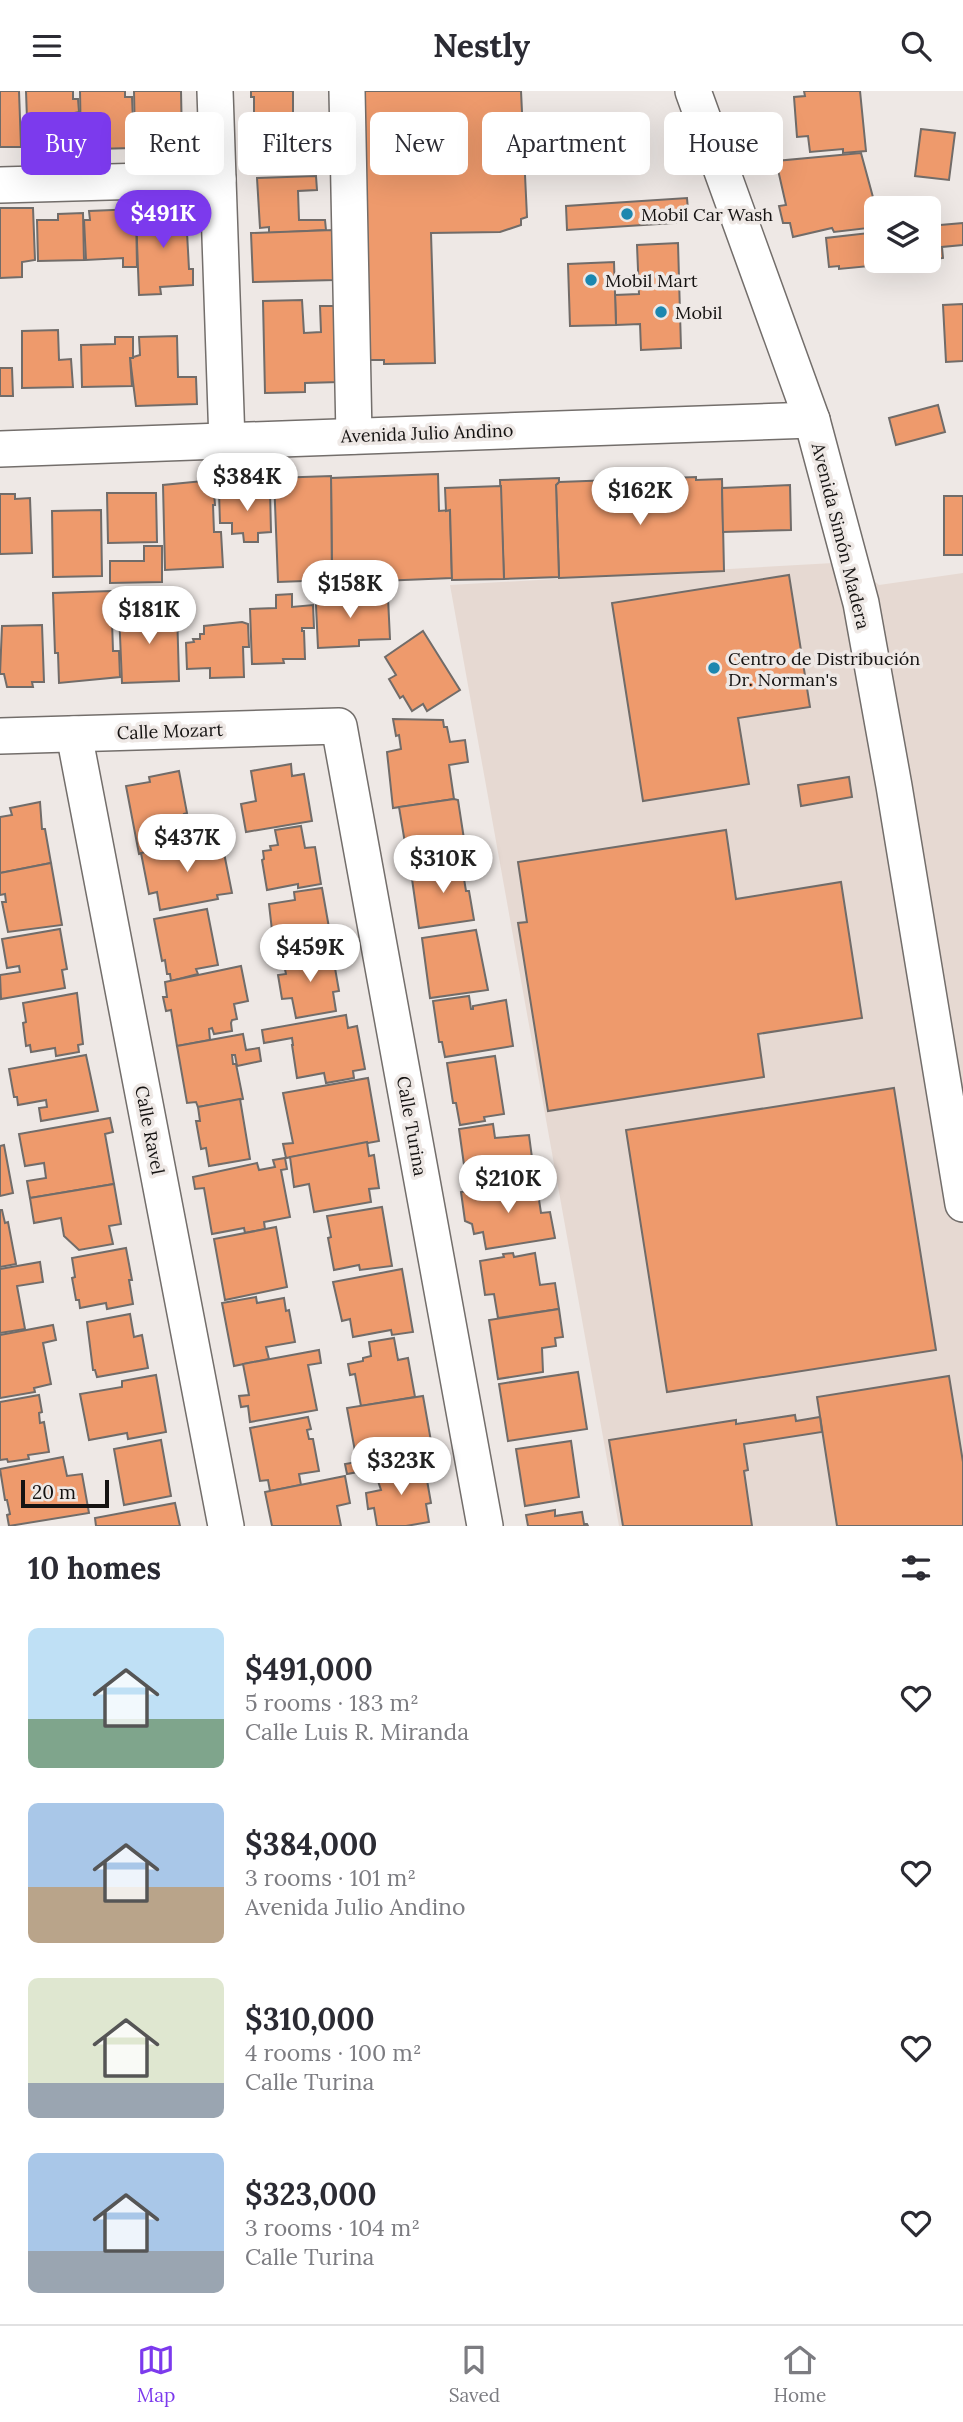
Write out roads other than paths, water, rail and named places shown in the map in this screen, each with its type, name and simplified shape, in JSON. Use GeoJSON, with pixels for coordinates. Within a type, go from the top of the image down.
{"type":"FeatureCollection","features":[{"type":"Feature","properties":{"kind":"street"},"geometry":{"type":"LineString","coordinates":[[215,91],[227,442]]}},
{"type":"Feature","properties":{"kind":"street"},"geometry":{"type":"LineString","coordinates":[[347,91],[354,436]]}},
{"type":"Feature","properties":{"kind":"street","name":"Avenida Simón Madera"},"geometry":{"type":"LineString","coordinates":[[692,91],[811,420],[861,603],[963,1204]]}},
{"type":"Feature","properties":{"kind":"street"},"geometry":{"type":"LineString","coordinates":[[0,185],[218,179]]}},
{"type":"Feature","properties":{"kind":"street","name":"Avenida Julio Andino"},"geometry":{"type":"LineString","coordinates":[[0,449],[811,420]]}},
{"type":"Feature","properties":{"kind":"street","name":"Calle Mozart"},"geometry":{"type":"LineString","coordinates":[[0,736],[339,726]]}},
{"type":"Feature","properties":{"kind":"street","name":"Calle Turina"},"geometry":{"type":"LineString","coordinates":[[339,726],[485,1526]]}},
{"type":"Feature","properties":{"kind":"street","name":"Calle Ravel"},"geometry":{"type":"LineString","coordinates":[[74,734],[226,1526]]}},
{"type":"Feature","properties":{"kind":"place","name":"Mobil Car Wash"},"geometry":{"type":"Point","coordinates":[627,214]}},
{"type":"Feature","properties":{"kind":"place","name":"Mobil Mart"},"geometry":{"type":"Point","coordinates":[591,280]}},
{"type":"Feature","properties":{"kind":"place","name":"Mobil"},"geometry":{"type":"Point","coordinates":[661,312]}},
{"type":"Feature","properties":{"kind":"place","name":"Centro de Distribución Dr. Norman's"},"geometry":{"type":"Point","coordinates":[714,668]}}]}
